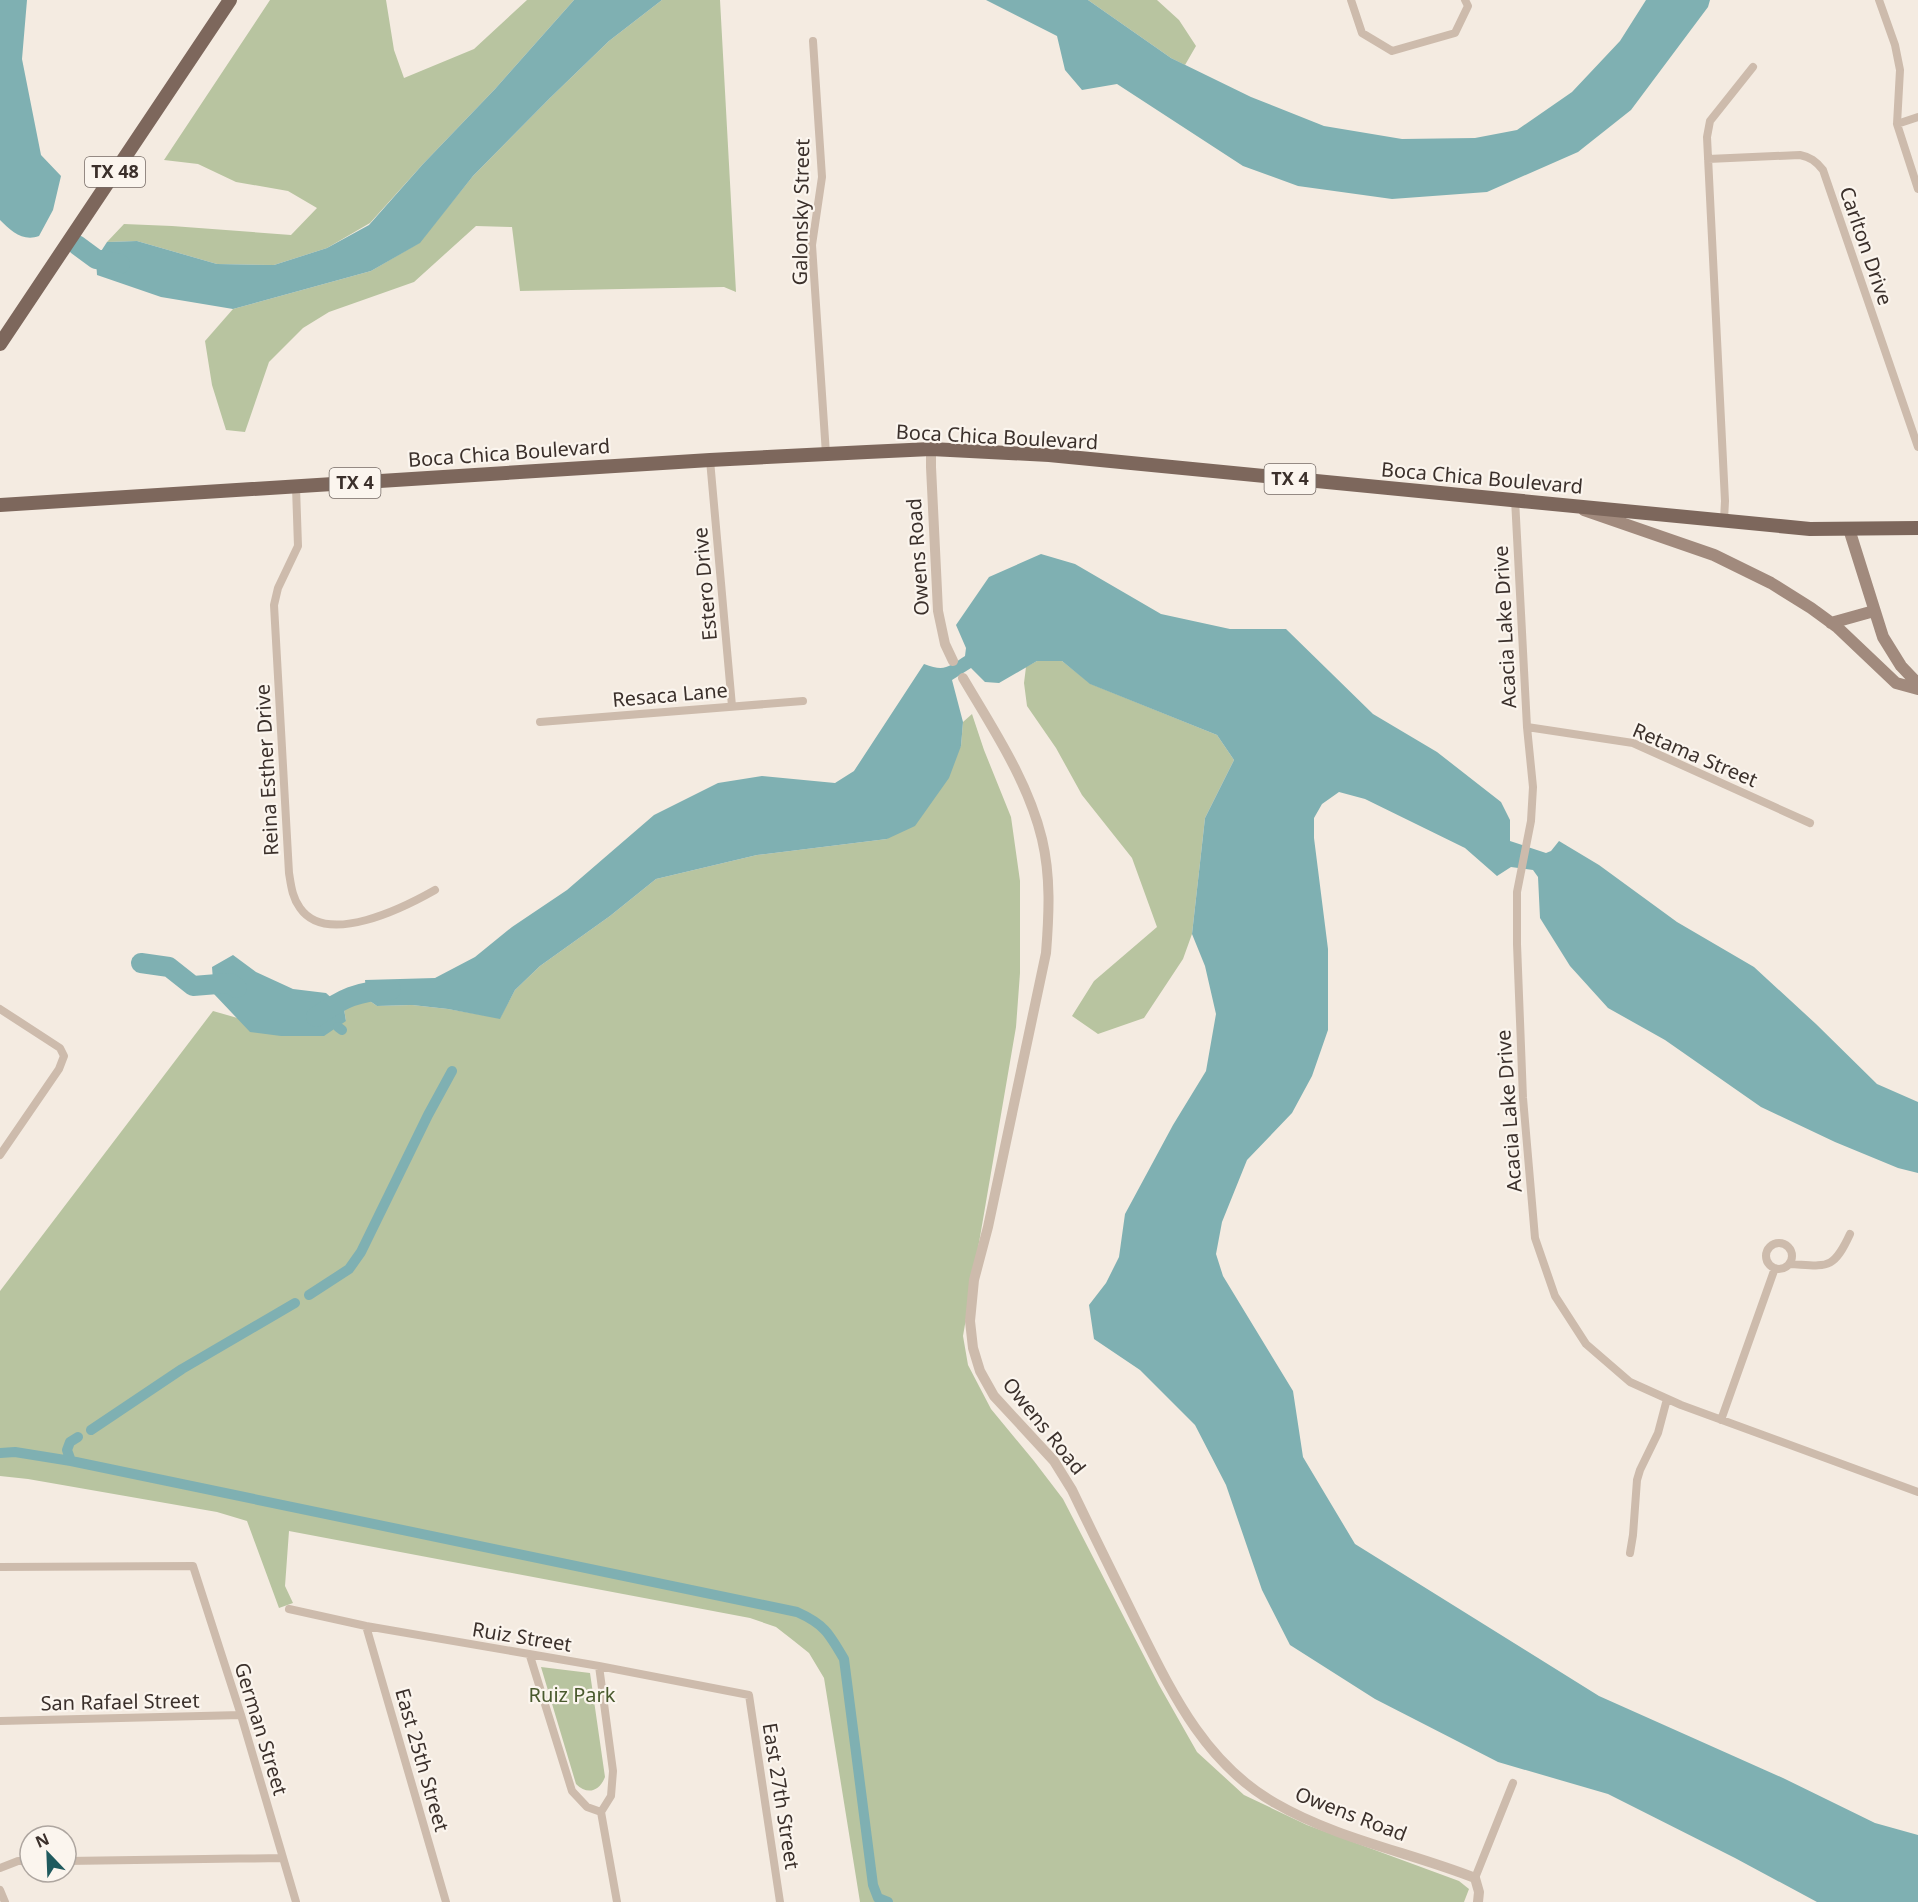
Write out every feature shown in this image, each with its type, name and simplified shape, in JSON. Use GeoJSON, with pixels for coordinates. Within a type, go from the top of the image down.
{"type":"FeatureCollection","features":[{"type":"Feature","properties":{"kind":"main road","name":"TX 48"},"geometry":{"type":"LineString","coordinates":[[0,344],[230,0]]}},
{"type":"Feature","properties":{"kind":"main road","name":"Boca Chica Boulevard"},"geometry":{"type":"LineString","coordinates":[[0,505],[710,460],[931,449],[1048,455],[1810,529],[1918,528]]}},
{"type":"Feature","properties":{"kind":"main road"},"geometry":{"type":"LineString","coordinates":[[1574,507],[1714,555],[1771,584],[1831,623],[1896,683],[1918,686]]}},
{"type":"Feature","properties":{"kind":"main road"},"geometry":{"type":"LineString","coordinates":[[1849,529],[1883,637],[1901,666],[1918,686]]}},
{"type":"Feature","properties":{"kind":"main road"},"geometry":{"type":"LineString","coordinates":[[1831,623],[1874,611]]}},
{"type":"Feature","properties":{"kind":"street"},"geometry":{"type":"LineString","coordinates":[[1351,0],[1362,33],[1392,51],[1455,33],[1468,6],[1466,0]]}},
{"type":"Feature","properties":{"kind":"street"},"geometry":{"type":"LineString","coordinates":[[1879,0],[1895,45],[1900,70],[1897,124],[1918,189]]}},
{"type":"Feature","properties":{"kind":"street","name":"Galonsky Street"},"geometry":{"type":"LineString","coordinates":[[813,41],[822,177],[812,245],[826,454]]}},
{"type":"Feature","properties":{"kind":"street"},"geometry":{"type":"LineString","coordinates":[[1724,520],[1725,501],[1707,137],[1710,120],[1753,67]]}},
{"type":"Feature","properties":{"kind":"street"},"geometry":{"type":"LineString","coordinates":[[1897,124],[1918,117]]}},
{"type":"Feature","properties":{"kind":"street","name":"Carlton Drive"},"geometry":{"type":"LineString","coordinates":[[1708,159],[1800,155],[1809,157],[1823,170],[1918,447]]}},
{"type":"Feature","properties":{"kind":"street","name":"Owens Road"},"geometry":{"type":"LineString","coordinates":[[931,449],[930,468],[938,611],[945,645],[953,661]]}},
{"type":"Feature","properties":{"kind":"street","name":"Estero Drive"},"geometry":{"type":"LineString","coordinates":[[710,460],[732,706]]}},
{"type":"Feature","properties":{"kind":"street","name":"Reina Esther Drive"},"geometry":{"type":"LineString","coordinates":[[296,487],[298,546],[278,588],[274,605],[289,873],[293,895],[300,909],[313,920],[329,924],[350,923],[380,916],[405,907],[435,890]]}},
{"type":"Feature","properties":{"kind":"street","name":"Acacia Lake Drive"},"geometry":{"type":"LineString","coordinates":[[1515,499],[1527,727],[1533,787],[1531,821],[1517,892],[1523,1098],[1535,1238],[1555,1296],[1586,1344],[1630,1382],[1721,1420],[1918,1492]]}},
{"type":"Feature","properties":{"kind":"street","name":"Owens Road"},"geometry":{"type":"LineString","coordinates":[[963,678],[1002,744],[1025,792],[1041,838],[1050,910],[1046,953],[988,1227],[974,1280],[970,1321],[973,1348],[980,1371],[994,1396],[1054,1461],[1072,1490],[1166,1682],[1208,1747],[1232,1772],[1273,1802],[1311,1822],[1475,1878]]}},
{"type":"Feature","properties":{"kind":"street","name":"Resaca Lane"},"geometry":{"type":"LineString","coordinates":[[540,722],[803,701]]}},
{"type":"Feature","properties":{"kind":"street","name":"Retama Street"},"geometry":{"type":"LineString","coordinates":[[1527,727],[1633,743],[1810,823]]}},
{"type":"Feature","properties":{"kind":"street"},"geometry":{"type":"LineString","coordinates":[[0,1009],[60,1048],[64,1056],[59,1069],[0,1155]]}},
{"type":"Feature","properties":{"kind":"street"},"geometry":{"type":"LineString","coordinates":[[1790,1264],[1821,1266],[1830,1264],[1841,1255],[1850,1234]]}},
{"type":"Feature","properties":{"kind":"street"},"geometry":{"type":"LineString","coordinates":[[1778,1242],[1788,1245],[1793,1254],[1790,1264],[1785,1268],[1775,1268],[1767,1262],[1769,1247],[1778,1242]]}},
{"type":"Feature","properties":{"kind":"street"},"geometry":{"type":"LineString","coordinates":[[1721,1420],[1775,1268]]}},
{"type":"Feature","properties":{"kind":"street"},"geometry":{"type":"LineString","coordinates":[[1630,1553],[1637,1480],[1658,1433],[1667,1399]]}},
{"type":"Feature","properties":{"kind":"street","name":"German Street"},"geometry":{"type":"LineString","coordinates":[[0,1567],[193,1566],[241,1715],[296,1902]]}},
{"type":"Feature","properties":{"kind":"street","name":"Ruiz Street"},"geometry":{"type":"LineString","coordinates":[[289,1609],[366,1626],[530,1656],[599,1666],[749,1695]]}},
{"type":"Feature","properties":{"kind":"street","name":"East 25th Street"},"geometry":{"type":"LineString","coordinates":[[366,1626],[446,1902]]}},
{"type":"Feature","properties":{"kind":"street"},"geometry":{"type":"LineString","coordinates":[[530,1656],[572,1791],[587,1807],[601,1812]]}},
{"type":"Feature","properties":{"kind":"street"},"geometry":{"type":"LineString","coordinates":[[599,1666],[613,1771],[611,1796],[601,1812],[617,1902]]}},
{"type":"Feature","properties":{"kind":"street","name":"East 27th Street"},"geometry":{"type":"LineString","coordinates":[[749,1695],[780,1902]]}},
{"type":"Feature","properties":{"kind":"street","name":"San Rafael Street"},"geometry":{"type":"LineString","coordinates":[[0,1721],[241,1715]]}},
{"type":"Feature","properties":{"kind":"street"},"geometry":{"type":"LineString","coordinates":[[1478,1902],[1479,1892],[1475,1878],[1513,1783]]}},
{"type":"Feature","properties":{"kind":"street"},"geometry":{"type":"LineString","coordinates":[[78,1861],[282,1858]]}},
{"type":"Feature","properties":{"kind":"street"},"geometry":{"type":"LineString","coordinates":[[0,1868],[18,1861]]}},
{"type":"Feature","properties":{"kind":"street"},"geometry":{"type":"LineString","coordinates":[[0,1890],[5,1902]]}},
{"type":"Feature","properties":{"kind":"green space"},"geometry":{"type":"Polygon","coordinates":[[[270,0],[386,0],[394,50],[404,78],[474,49],[527,0],[574,0],[370,223],[327,248],[274,265],[217,264],[137,241],[107,242],[124,224],[291,235],[317,208],[288,191],[236,182],[198,164],[164,160],[270,0]]]}},
{"type":"Feature","properties":{"kind":"green space"},"geometry":{"type":"Polygon","coordinates":[[[662,0],[720,0],[736,292],[724,287],[520,291],[512,227],[476,226],[414,282],[329,312],[303,328],[269,362],[245,432],[226,430],[212,385],[205,341],[233,309],[371,271],[419,243],[473,176],[550,98],[609,41],[662,0]]]}},
{"type":"Feature","properties":{"kind":"green space"},"geometry":{"type":"Polygon","coordinates":[[[1088,0],[1157,0],[1179,20],[1196,46],[1185,65],[1171,58],[1088,0]]]}},
{"type":"Feature","properties":{"kind":"green space"},"geometry":{"type":"Polygon","coordinates":[[[1037,661],[1062,661],[1091,684],[1217,735],[1234,760],[1205,818],[1192,934],[1183,959],[1144,1018],[1098,1034],[1072,1016],[1094,981],[1157,927],[1132,858],[1082,795],[1056,748],[1027,706],[1024,683],[1026,667],[1037,661]]]}},
{"type":"Feature","properties":{"kind":"green space"},"geometry":{"type":"Polygon","coordinates":[[[972,714],[1011,817],[1020,881],[1020,973],[1016,1027],[963,1336],[968,1365],[991,1409],[1063,1499],[1159,1685],[1197,1752],[1244,1795],[1307,1825],[1459,1881],[1469,1889],[1464,1902],[860,1902],[824,1678],[809,1653],[776,1627],[750,1618],[289,1531],[285,1586],[293,1603],[279,1608],[247,1521],[217,1512],[0,1476],[0,1291],[213,1011],[248,1021],[346,1021],[344,1009],[367,999],[377,1006],[412,1005],[500,1018],[515,990],[540,966],[610,916],[656,879],[757,855],[887,839],[961,746],[963,722],[972,714]]]}},
{"type":"Feature","properties":{"kind":"green space","name":"Ruiz Park"},"geometry":{"type":"Polygon","coordinates":[[[541,1667],[590,1673],[605,1777],[596,1789],[584,1790],[576,1784],[541,1667]]]}},
{"type":"Feature","properties":{"kind":"water"},"geometry":{"type":"Polygon","coordinates":[[[0,0],[27,0],[22,59],[41,155],[61,176],[53,210],[39,236],[28,238],[8,228],[0,220],[0,0]]]}},
{"type":"Feature","properties":{"kind":"water"},"geometry":{"type":"Polygon","coordinates":[[[574,0],[662,0],[609,41],[550,98],[473,176],[420,243],[371,271],[233,309],[161,297],[97,275],[96,259],[107,242],[137,241],[217,264],[274,265],[327,248],[369,225],[574,0]]]}},
{"type":"Feature","properties":{"kind":"water"},"geometry":{"type":"Polygon","coordinates":[[[986,0],[1088,0],[1171,58],[1251,97],[1324,126],[1402,139],[1475,138],[1517,130],[1572,92],[1620,41],[1646,0],[1710,0],[1708,7],[1631,110],[1578,152],[1487,192],[1392,199],[1298,186],[1243,166],[1117,84],[1082,90],[1065,70],[1057,36],[986,0]]]}},
{"type":"Feature","properties":{"kind":"water"},"geometry":{"type":"Polygon","coordinates":[[[1041,554],[1075,564],[1161,614],[1230,629],[1286,629],[1373,714],[1437,752],[1501,802],[1510,820],[1510,841],[1546,853],[1551,851],[1559,841],[1599,865],[1677,922],[1754,967],[1877,1084],[1918,1102],[1918,1173],[1898,1168],[1835,1142],[1761,1107],[1665,1040],[1608,1008],[1570,966],[1540,918],[1538,877],[1533,870],[1511,867],[1497,876],[1465,848],[1365,799],[1339,792],[1322,804],[1314,818],[1314,838],[1328,949],[1328,1030],[1312,1076],[1292,1113],[1247,1160],[1222,1222],[1216,1254],[1223,1276],[1293,1391],[1303,1457],[1355,1544],[1599,1696],[1783,1778],[1875,1823],[1918,1835],[1918,1902],[1817,1902],[1608,1794],[1498,1762],[1375,1699],[1290,1645],[1262,1590],[1226,1485],[1195,1425],[1140,1370],[1094,1339],[1089,1305],[1106,1283],[1119,1257],[1125,1214],[1173,1125],[1206,1071],[1216,1014],[1205,966],[1192,934],[1205,818],[1234,760],[1217,735],[1090,684],[1062,661],[1037,661],[999,683],[985,682],[971,668],[952,680],[963,722],[961,746],[949,778],[915,826],[887,839],[757,855],[656,879],[610,916],[540,966],[515,990],[500,1019],[412,1005],[377,1006],[367,999],[365,980],[435,978],[475,957],[512,927],[567,890],[654,815],[718,783],[762,776],[835,783],[854,771],[924,664],[942,668],[965,656],[966,648],[956,625],[989,577],[1041,554]]]}},
{"type":"Feature","properties":{"kind":"water"},"geometry":{"type":"Polygon","coordinates":[[[233,955],[256,972],[293,989],[326,993],[344,1009],[346,1021],[324,1036],[281,1036],[250,1032],[214,994],[212,967],[233,955]]]}},
{"type":"Feature","properties":{"kind":"waterway"},"geometry":{"type":"LineString","coordinates":[[77,245],[96,259],[120,264]]}},
{"type":"Feature","properties":{"kind":"waterway"},"geometry":{"type":"LineString","coordinates":[[141,963],[169,967],[193,986],[230,983],[237,988]]}},
{"type":"Feature","properties":{"kind":"waterway"},"geometry":{"type":"LineString","coordinates":[[316,1017],[334,1005],[359,994],[391,990]]}},
{"type":"Feature","properties":{"kind":"waterway"},"geometry":{"type":"LineString","coordinates":[[338,1027],[342,1030]]}},
{"type":"Feature","properties":{"kind":"waterway"},"geometry":{"type":"LineString","coordinates":[[309,1295],[349,1269],[361,1252],[452,1071]]}},
{"type":"Feature","properties":{"kind":"waterway"},"geometry":{"type":"LineString","coordinates":[[91,1430],[182,1369],[295,1303]]}},
{"type":"Feature","properties":{"kind":"waterway"},"geometry":{"type":"LineString","coordinates":[[71,1461],[67,1450],[70,1442],[78,1437]]}},
{"type":"Feature","properties":{"kind":"waterway"},"geometry":{"type":"LineString","coordinates":[[0,1453],[15,1452],[71,1461],[797,1612],[806,1616],[825,1630],[844,1659],[873,1885],[878,1898],[888,1902]]}}]}
